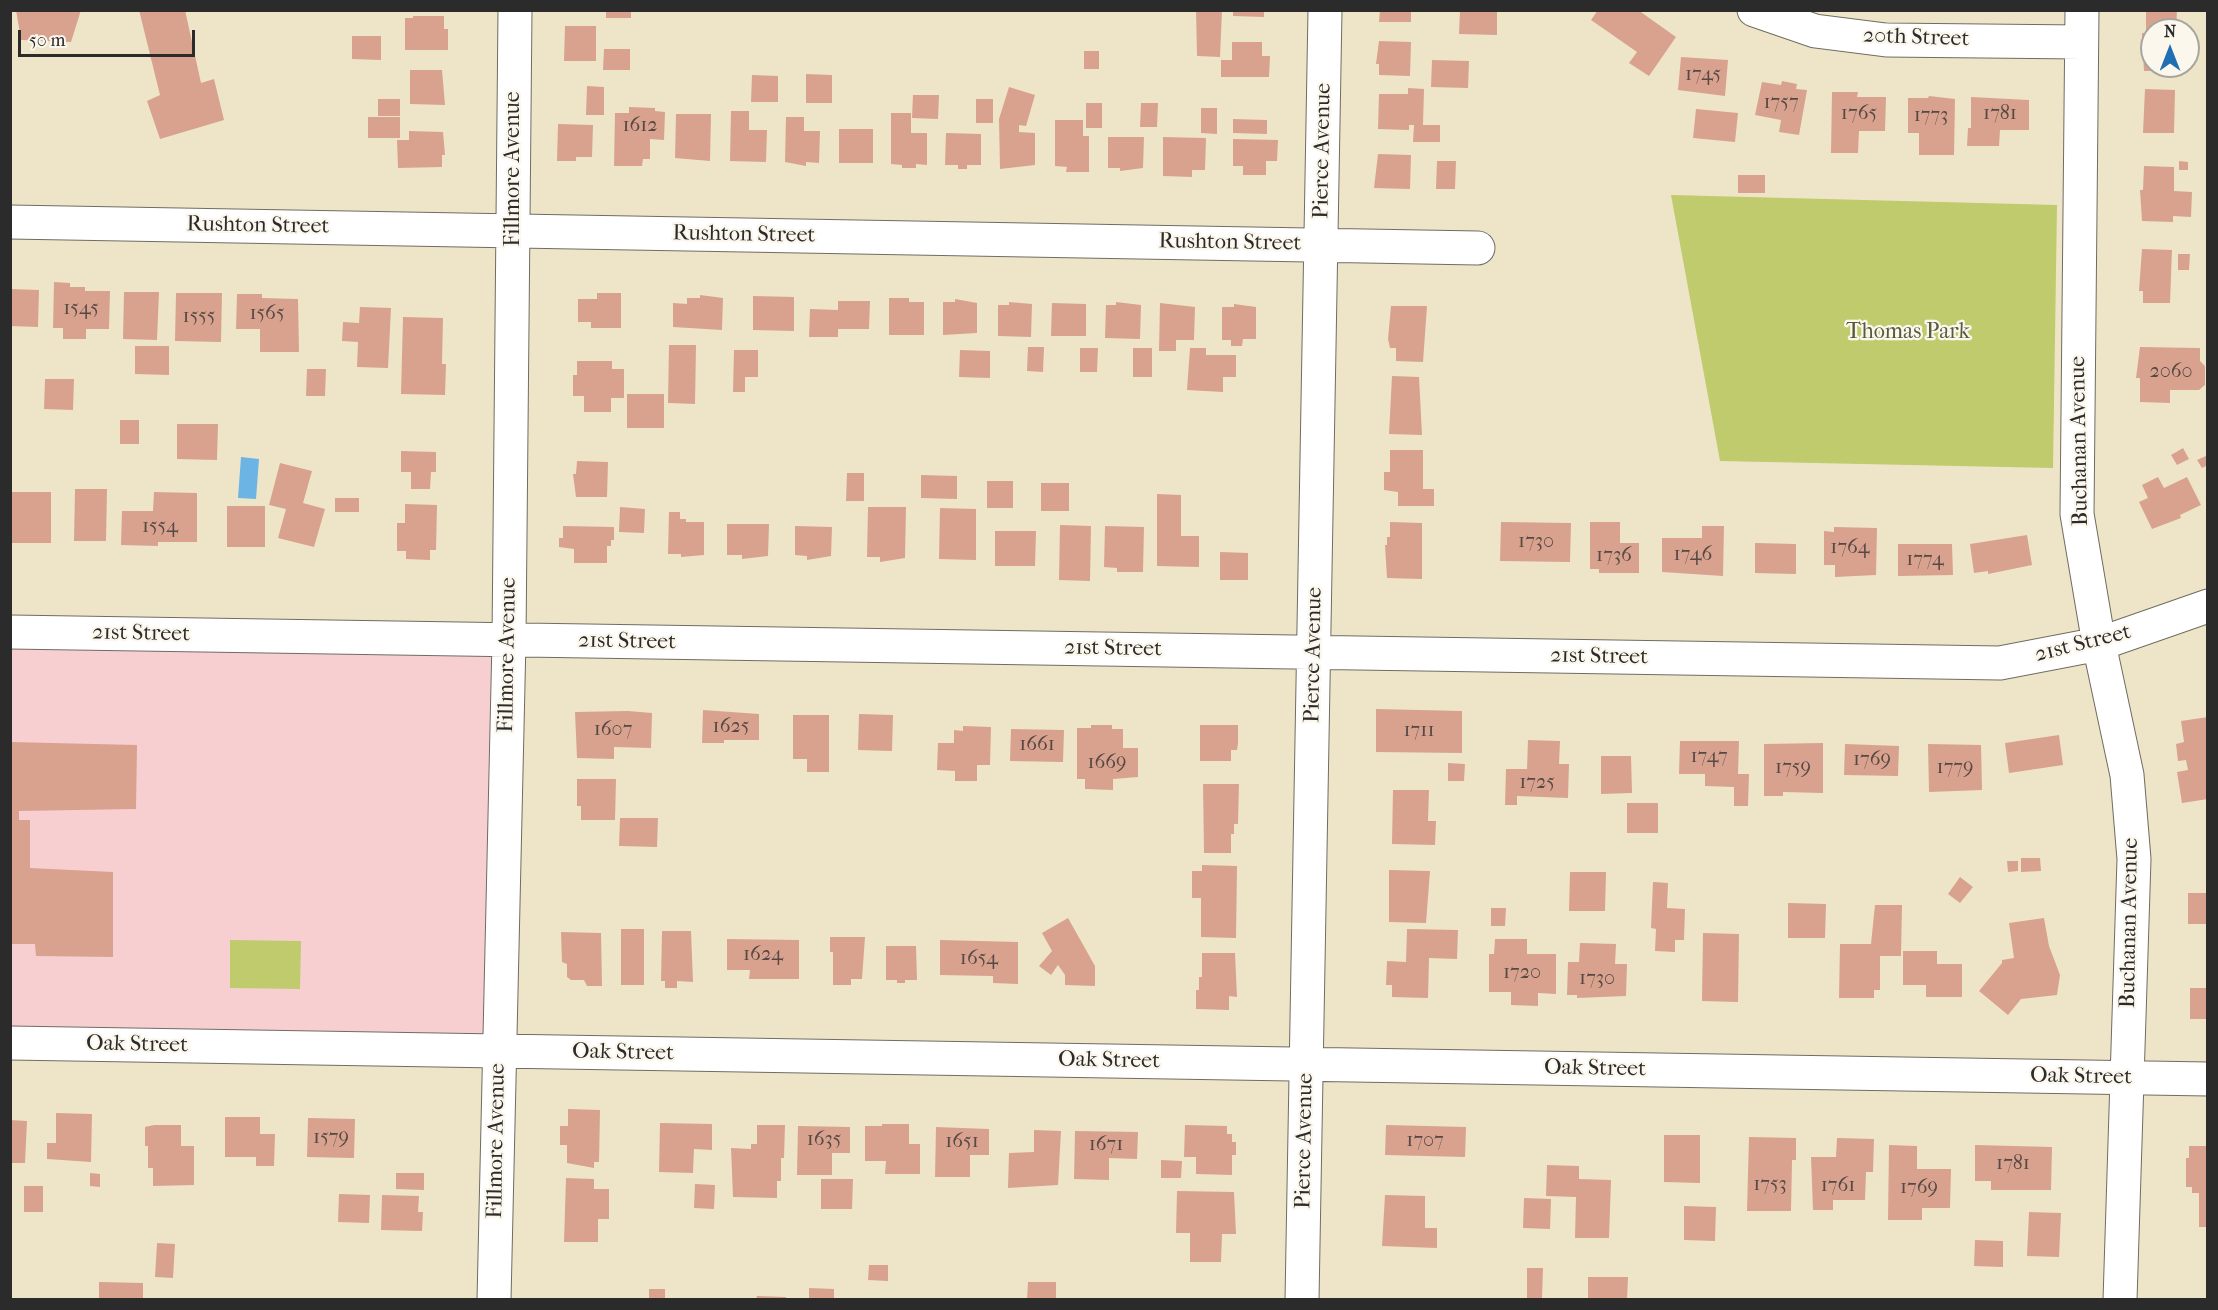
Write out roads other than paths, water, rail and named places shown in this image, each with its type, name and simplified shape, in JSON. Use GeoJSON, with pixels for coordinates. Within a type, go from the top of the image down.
{"type":"FeatureCollection","features":[{"type":"Feature","properties":{"kind":"street","name":"Fillmore Avenue"},"geometry":{"type":"LineString","coordinates":[[494,1299],[509,640],[515,10]]}},
{"type":"Feature","properties":{"kind":"street","name":"Pierce Avenue"},"geometry":{"type":"LineString","coordinates":[[1302,1299],[1325,10]]}},
{"type":"Feature","properties":{"kind":"street","name":"20th Street"},"geometry":{"type":"LineString","coordinates":[[1754,10],[1815,31],[1886,40],[2082,26]]}},
{"type":"Feature","properties":{"kind":"street","name":"Buchanan Avenue"},"geometry":{"type":"LineString","coordinates":[[2082,26],[2077,514],[2099,644],[2127,775],[2134,859],[2120,1299]]}},
{"type":"Feature","properties":{"kind":"street","name":"Rushton Street"},"geometry":{"type":"LineString","coordinates":[[10,222],[1478,248]]}},
{"type":"Feature","properties":{"kind":"street","name":"21st Street"},"geometry":{"type":"LineString","coordinates":[[10,632],[2000,663],[2099,644],[2208,606]]}},
{"type":"Feature","properties":{"kind":"street","name":"Oak Street"},"geometry":{"type":"LineString","coordinates":[[10,1043],[2208,1079]]}},
{"type":"Feature","properties":{"kind":"water"},"geometry":{"type":"Polygon","coordinates":[[[241,457],[259,459],[256,499],[238,498],[241,457]]]}},
{"type":"Feature","properties":{"kind":"park label","name":"Thomas Park"},"geometry":{"type":"Point","coordinates":[1908,333]}}]}
